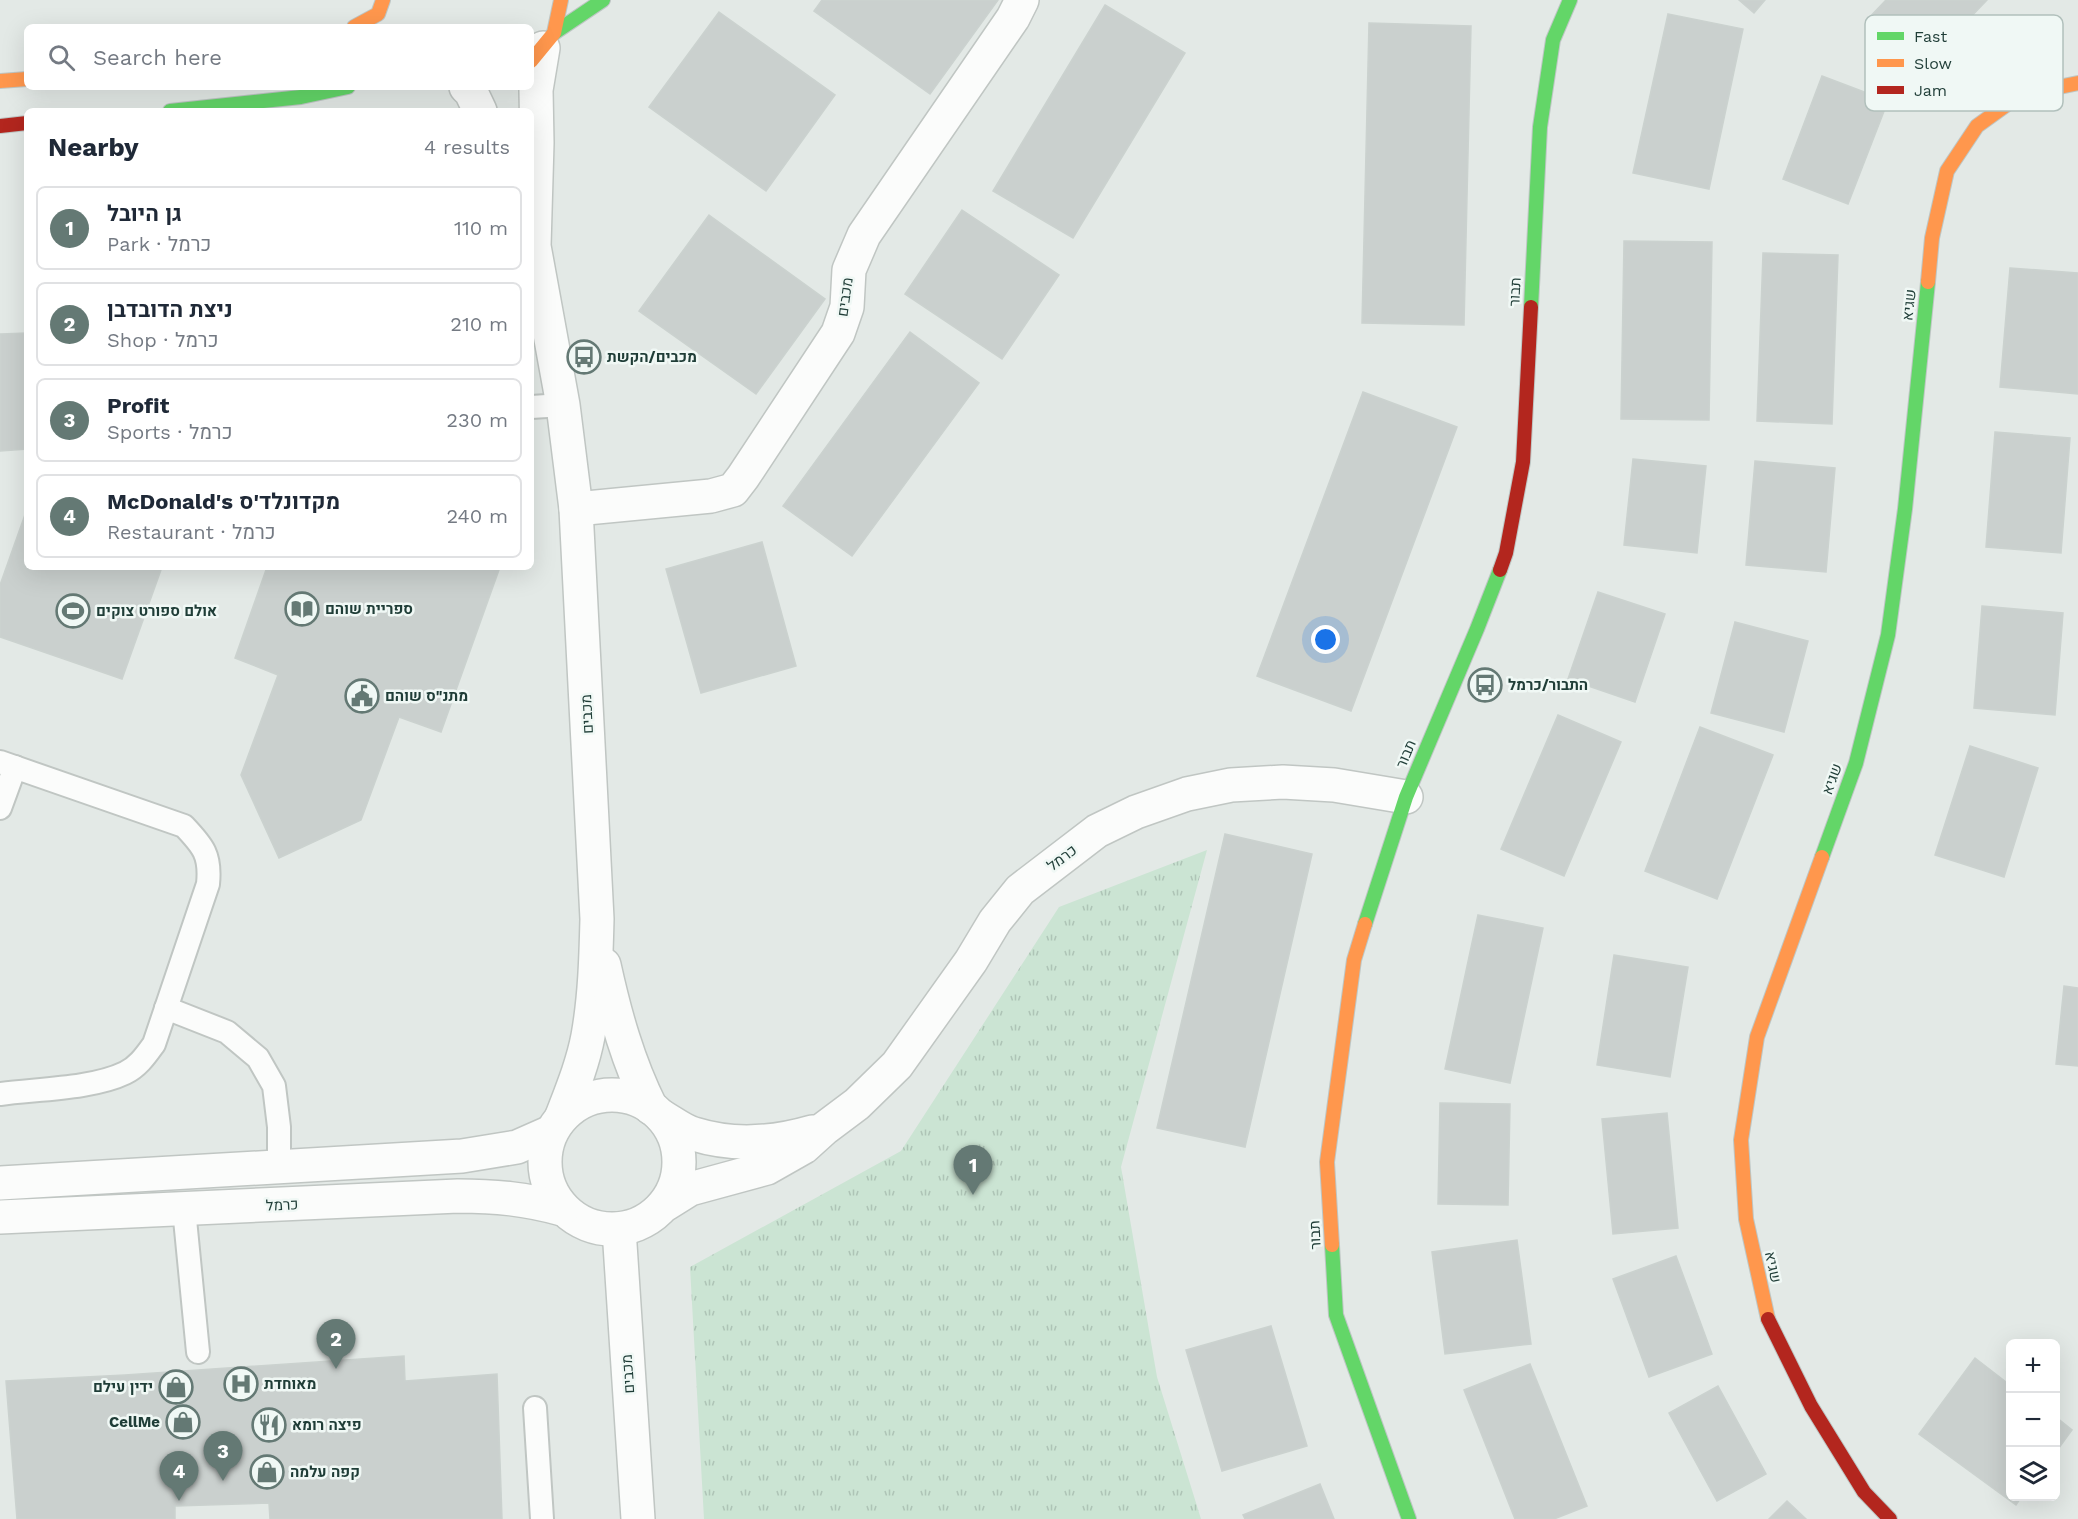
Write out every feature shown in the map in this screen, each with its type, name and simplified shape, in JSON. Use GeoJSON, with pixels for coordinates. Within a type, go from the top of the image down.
{"type":"FeatureCollection","features":[{"type":"Feature","properties":{"kind":"street"},"geometry":{"type":"LineString","coordinates":[[543,48],[561,0]]}},
{"type":"Feature","properties":{"kind":"street"},"geometry":{"type":"LineString","coordinates":[[543,48],[603,0]]}},
{"type":"Feature","properties":{"kind":"street","name":"מכבים"},"geometry":{"type":"LineString","coordinates":[[576,509],[711,496],[733,490],[838,333],[847,306],[849,270],[864,235],[1013,18],[1022,0]]}},
{"type":"Feature","properties":{"kind":"street","name":"תבור"},"geometry":{"type":"LineString","coordinates":[[1409,1519],[1336,1315],[1328,1162],[1354,960],[1406,797],[1477,629],[1506,553],[1523,462],[1540,127],[1553,40],[1570,0]]}},
{"type":"Feature","properties":{"kind":"street"},"geometry":{"type":"LineString","coordinates":[[360,24],[378,14],[390,3]]}},
{"type":"Feature","properties":{"kind":"street","name":"מכבים"},"geometry":{"type":"LineString","coordinates":[[534,217],[537,143],[536,90],[543,48]]}},
{"type":"Feature","properties":{"kind":"street"},"geometry":{"type":"LineString","coordinates":[[0,81],[24,79]]}},
{"type":"Feature","properties":{"kind":"street","name":"שגיא"},"geometry":{"type":"LineString","coordinates":[[2063,86],[2078,83]]}},
{"type":"Feature","properties":{"kind":"street"},"geometry":{"type":"LineString","coordinates":[[200,108],[301,98],[335,90]]}},
{"type":"Feature","properties":{"kind":"street"},"geometry":{"type":"LineString","coordinates":[[469,90],[479,108]]}},
{"type":"Feature","properties":{"kind":"street","name":"שגיא"},"geometry":{"type":"LineString","coordinates":[[1890,1519],[1864,1492],[1811,1406],[1768,1320],[1746,1219],[1741,1140],[1757,1037],[1856,763],[1888,635],[1905,509],[1932,238],[1947,171],[1977,126],[1998,111]]}},
{"type":"Feature","properties":{"kind":"street"},"geometry":{"type":"LineString","coordinates":[[0,126],[24,123]]}},
{"type":"Feature","properties":{"kind":"street","name":"מכבים"},"geometry":{"type":"LineString","coordinates":[[534,247],[564,405],[576,509],[597,919],[595,978],[588,1037],[575,1083],[557,1124]]}},
{"type":"Feature","properties":{"kind":"street","name":"כרמל"},"geometry":{"type":"LineString","coordinates":[[666,1204],[690,1189],[767,1168],[804,1147],[857,1104],[897,1065],[971,961],[995,921],[1020,890],[1097,831],[1136,812],[1187,794],[1231,785],[1283,782],[1334,785],[1406,797]]}},
{"type":"Feature","properties":{"kind":"street","name":"מכבים"},"geometry":{"type":"LineString","coordinates":[[597,919],[603,961],[616,1018],[636,1077],[656,1112]]}},
{"type":"Feature","properties":{"kind":"street"},"geometry":{"type":"LineString","coordinates":[[0,1183],[462,1156],[517,1147],[557,1124],[582,1101],[605,1095],[618,1095],[642,1101],[656,1112],[675,1136],[680,1168],[674,1191],[666,1204],[649,1219],[634,1226],[612,1230],[589,1226],[572,1217],[562,1209],[549,1189],[546,1178],[544,1155],[557,1124]]}},
{"type":"Feature","properties":{"kind":"street","name":"כרמל"},"geometry":{"type":"LineString","coordinates":[[656,1112],[693,1134],[733,1142],[783,1140],[825,1128]]}},
{"type":"Feature","properties":{"kind":"street","name":"כרמל"},"geometry":{"type":"LineString","coordinates":[[0,1217],[459,1197],[500,1197],[538,1202],[562,1209]]}},
{"type":"Feature","properties":{"kind":"street","name":"מכבים"},"geometry":{"type":"LineString","coordinates":[[619,1229],[638,1519]]}},
{"type":"Feature","properties":{"kind":"lane"},"geometry":{"type":"LineString","coordinates":[[534,407],[564,405]]}},
{"type":"Feature","properties":{"kind":"lane"},"geometry":{"type":"LineString","coordinates":[[0,808],[7,765],[184,826],[201,843],[210,865],[208,884],[154,1044],[142,1062],[125,1073],[90,1083],[0,1094]]}},
{"type":"Feature","properties":{"kind":"lane"},"geometry":{"type":"LineString","coordinates":[[166,1008],[227,1032],[258,1058],[274,1086],[279,1127],[279,1166]]}},
{"type":"Feature","properties":{"kind":"lane"},"geometry":{"type":"LineString","coordinates":[[184,1209],[198,1352]]}},
{"type":"Feature","properties":{"kind":"lane"},"geometry":{"type":"LineString","coordinates":[[535,1407],[542,1519]]}},
{"type":"Feature","properties":{"kind":"green space"},"geometry":{"type":"Polygon","coordinates":[[[1207,850],[1121,1167],[1157,1377],[1201,1519],[704,1519],[690,1267],[901,1151],[1059,907],[1207,850]]]}},
{"type":"Feature","properties":{"kind":"building"},"geometry":{"type":"Polygon","coordinates":[[[822,0],[998,0],[930,94],[814,11],[822,0]]]}},
{"type":"Feature","properties":{"kind":"building"},"geometry":{"type":"Polygon","coordinates":[[[1739,0],[1765,0],[1754,13],[1739,0]]]}},
{"type":"Feature","properties":{"kind":"building"},"geometry":{"type":"Polygon","coordinates":[[[1886,0],[1987,0],[1973,15],[1872,15],[1886,0]]]}},
{"type":"Feature","properties":{"kind":"building"},"geometry":{"type":"Polygon","coordinates":[[[1105,5],[1185,53],[1073,238],[993,191],[1105,5]]]}},
{"type":"Feature","properties":{"kind":"building"},"geometry":{"type":"Polygon","coordinates":[[[719,12],[835,95],[766,191],[649,107],[719,12]]]}},
{"type":"Feature","properties":{"kind":"building"},"geometry":{"type":"Polygon","coordinates":[[[1668,14],[1743,29],[1709,189],[1633,173],[1668,14]]]}},
{"type":"Feature","properties":{"kind":"building"},"geometry":{"type":"Polygon","coordinates":[[[1369,23],[1471,26],[1464,325],[1362,323],[1369,23]]]}},
{"type":"Feature","properties":{"kind":"building"},"geometry":{"type":"Polygon","coordinates":[[[1822,76],[1865,92],[1865,111],[1884,111],[1848,204],[1783,179],[1822,76]]]}},
{"type":"Feature","properties":{"kind":"building"},"geometry":{"type":"Polygon","coordinates":[[[962,210],[1059,275],[1002,359],[905,294],[962,210]]]}},
{"type":"Feature","properties":{"kind":"building"},"geometry":{"type":"Polygon","coordinates":[[[709,215],[825,299],[756,394],[639,311],[709,215]]]}},
{"type":"Feature","properties":{"kind":"building"},"geometry":{"type":"Polygon","coordinates":[[[1624,241],[1712,242],[1709,420],[1621,419],[1624,241]]]}},
{"type":"Feature","properties":{"kind":"building"},"geometry":{"type":"Polygon","coordinates":[[[1763,253],[1838,255],[1832,424],[1757,421],[1763,253]]]}},
{"type":"Feature","properties":{"kind":"building"},"geometry":{"type":"Polygon","coordinates":[[[2010,268],[2078,273],[2078,394],[2000,387],[2010,268]]]}},
{"type":"Feature","properties":{"kind":"building"},"geometry":{"type":"Polygon","coordinates":[[[910,332],[979,383],[852,556],[783,506],[910,332]]]}},
{"type":"Feature","properties":{"kind":"building"},"geometry":{"type":"Polygon","coordinates":[[[24,333],[24,449],[0,451],[0,334],[24,333]]]}},
{"type":"Feature","properties":{"kind":"building"},"geometry":{"type":"Polygon","coordinates":[[[1363,392],[1457,427],[1351,711],[1257,676],[1363,392]]]}},
{"type":"Feature","properties":{"kind":"building"},"geometry":{"type":"Polygon","coordinates":[[[1995,432],[2070,438],[2061,553],[1986,547],[1995,432]]]}},
{"type":"Feature","properties":{"kind":"building"},"geometry":{"type":"Polygon","coordinates":[[[1633,459],[1706,466],[1697,553],[1624,545],[1633,459]]]}},
{"type":"Feature","properties":{"kind":"building"},"geometry":{"type":"Polygon","coordinates":[[[1755,461],[1835,468],[1826,572],[1746,565],[1755,461]]]}},
{"type":"Feature","properties":{"kind":"building","name":"אולם ספורט צוקים"},"geometry":{"type":"Polygon","coordinates":[[[24,517],[24,570],[161,570],[122,679],[0,637],[0,585],[24,517]]]}},
{"type":"Feature","properties":{"kind":"building"},"geometry":{"type":"Polygon","coordinates":[[[762,542],[796,666],[701,693],[666,569],[762,542]]]}},
{"type":"Feature","properties":{"kind":"building","name":"מתנ\"ס שוהם"},"geometry":{"type":"Polygon","coordinates":[[[266,570],[499,570],[441,732],[399,717],[361,820],[279,858],[241,775],[278,675],[235,658],[266,570]]]}},
{"type":"Feature","properties":{"kind":"building"},"geometry":{"type":"Polygon","coordinates":[[[1598,592],[1665,614],[1635,702],[1568,679],[1598,592]]]}},
{"type":"Feature","properties":{"kind":"building"},"geometry":{"type":"Polygon","coordinates":[[[1982,606],[2063,613],[2055,715],[1974,708],[1982,606]]]}},
{"type":"Feature","properties":{"kind":"building"},"geometry":{"type":"Polygon","coordinates":[[[1735,622],[1808,641],[1784,732],[1711,713],[1735,622]]]}},
{"type":"Feature","properties":{"kind":"building"},"geometry":{"type":"Polygon","coordinates":[[[1558,715],[1621,742],[1564,876],[1501,849],[1558,715]]]}},
{"type":"Feature","properties":{"kind":"building"},"geometry":{"type":"Polygon","coordinates":[[[1700,727],[1773,755],[1717,899],[1645,871],[1700,727]]]}},
{"type":"Feature","properties":{"kind":"building"},"geometry":{"type":"Polygon","coordinates":[[[1970,746],[2038,768],[2004,877],[1935,855],[1970,746]]]}},
{"type":"Feature","properties":{"kind":"building"},"geometry":{"type":"Polygon","coordinates":[[[1225,834],[1312,854],[1245,1147],[1157,1128],[1225,834]]]}},
{"type":"Feature","properties":{"kind":"building"},"geometry":{"type":"Polygon","coordinates":[[[1478,915],[1543,928],[1510,1083],[1445,1069],[1478,915]]]}},
{"type":"Feature","properties":{"kind":"building"},"geometry":{"type":"Polygon","coordinates":[[[1614,955],[1688,967],[1670,1077],[1597,1065],[1614,955]]]}},
{"type":"Feature","properties":{"kind":"building"},"geometry":{"type":"Polygon","coordinates":[[[2064,986],[2078,988],[2078,1066],[2056,1064],[2064,986]]]}},
{"type":"Feature","properties":{"kind":"building"},"geometry":{"type":"Polygon","coordinates":[[[1440,1103],[1510,1104],[1508,1205],[1438,1204],[1440,1103]]]}},
{"type":"Feature","properties":{"kind":"building"},"geometry":{"type":"Polygon","coordinates":[[[1667,1113],[1678,1228],[1613,1234],[1602,1119],[1667,1113]]]}},
{"type":"Feature","properties":{"kind":"building"},"geometry":{"type":"Polygon","coordinates":[[[1517,1240],[1531,1344],[1445,1354],[1432,1252],[1517,1240]]]}},
{"type":"Feature","properties":{"kind":"building"},"geometry":{"type":"Polygon","coordinates":[[[1676,1256],[1712,1354],[1649,1377],[1613,1279],[1676,1256]]]}},
{"type":"Feature","properties":{"kind":"building"},"geometry":{"type":"Polygon","coordinates":[[[1271,1326],[1307,1446],[1222,1471],[1186,1350],[1271,1326]]]}},
{"type":"Feature","properties":{"kind":"building"},"geometry":{"type":"Polygon","coordinates":[[[404,1356],[405,1381],[497,1374],[502,1519],[270,1519],[269,1503],[175,1506],[175,1519],[17,1519],[6,1381],[404,1356]]]}},
{"type":"Feature","properties":{"kind":"building"},"geometry":{"type":"Polygon","coordinates":[[[1975,1358],[2006,1382],[2006,1498],[1919,1434],[1975,1358]]]}},
{"type":"Feature","properties":{"kind":"building"},"geometry":{"type":"Polygon","coordinates":[[[1530,1364],[1587,1506],[1554,1519],[1515,1519],[1464,1390],[1530,1364]]]}},
{"type":"Feature","properties":{"kind":"building"},"geometry":{"type":"Polygon","coordinates":[[[1718,1386],[1766,1474],[1717,1501],[1669,1413],[1718,1386]]]}},
{"type":"Feature","properties":{"kind":"building"},"geometry":{"type":"Polygon","coordinates":[[[2060,1420],[2072,1430],[2060,1446],[2060,1420]]]}},
{"type":"Feature","properties":{"kind":"building"},"geometry":{"type":"Polygon","coordinates":[[[1320,1484],[1334,1519],[1245,1519],[1243,1515],[1320,1484]]]}},
{"type":"Feature","properties":{"kind":"building"},"geometry":{"type":"Polygon","coordinates":[[[1787,1501],[1806,1519],[1769,1519],[1787,1501]]]}},
{"type":"Feature","properties":{"kind":"traffic: fast"},"geometry":{"type":"LineString","coordinates":[[554,33],[603,0]]}},
{"type":"Feature","properties":{"kind":"traffic: fast"},"geometry":{"type":"LineString","coordinates":[[1531,307],[1540,127],[1553,40],[1570,0]]}},
{"type":"Feature","properties":{"kind":"traffic: fast"},"geometry":{"type":"LineString","coordinates":[[198,108],[301,97],[334,90]]}},
{"type":"Feature","properties":{"kind":"traffic: fast"},"geometry":{"type":"LineString","coordinates":[[1822,857],[1856,763],[1888,635],[1905,509],[1928,282]]}},
{"type":"Feature","properties":{"kind":"traffic: fast"},"geometry":{"type":"LineString","coordinates":[[1365,924],[1406,797],[1500,570]]}},
{"type":"Feature","properties":{"kind":"traffic: fast"},"geometry":{"type":"LineString","coordinates":[[1332,1245],[1336,1315],[1409,1519]]}},
{"type":"Feature","properties":{"kind":"traffic: slow"},"geometry":{"type":"LineString","coordinates":[[360,24],[378,14],[383,0]]}},
{"type":"Feature","properties":{"kind":"traffic: slow"},"geometry":{"type":"LineString","coordinates":[[534,57],[554,33],[561,0]]}},
{"type":"Feature","properties":{"kind":"traffic: slow"},"geometry":{"type":"LineString","coordinates":[[0,81],[24,79]]}},
{"type":"Feature","properties":{"kind":"traffic: slow"},"geometry":{"type":"LineString","coordinates":[[2063,86],[2078,83]]}},
{"type":"Feature","properties":{"kind":"traffic: slow"},"geometry":{"type":"LineString","coordinates":[[1928,282],[1932,238],[1947,171],[1977,126],[1998,111]]}},
{"type":"Feature","properties":{"kind":"traffic: slow"},"geometry":{"type":"LineString","coordinates":[[1768,1319],[1746,1219],[1741,1140],[1757,1037],[1822,857]]}},
{"type":"Feature","properties":{"kind":"traffic: slow"},"geometry":{"type":"LineString","coordinates":[[1332,1245],[1327,1162],[1354,960],[1365,924]]}},
{"type":"Feature","properties":{"kind":"traffic: jam"},"geometry":{"type":"LineString","coordinates":[[0,126],[24,123]]}},
{"type":"Feature","properties":{"kind":"traffic: jam"},"geometry":{"type":"LineString","coordinates":[[1500,570],[1506,553],[1523,462],[1531,307]]}},
{"type":"Feature","properties":{"kind":"traffic: jam"},"geometry":{"type":"LineString","coordinates":[[1768,1319],[1811,1406],[1864,1492],[1890,1519]]}},
{"type":"Feature","properties":{"kind":"place","name":"מכבים/הקשת"},"geometry":{"type":"Point","coordinates":[584,357]}},
{"type":"Feature","properties":{"kind":"place","name":"ספריית שוהם"},"geometry":{"type":"Point","coordinates":[302,609]}},
{"type":"Feature","properties":{"kind":"place","name":"אולם ספורט צוקים"},"geometry":{"type":"Point","coordinates":[73,611]}},
{"type":"Feature","properties":{"kind":"place","name":"התבור/כרמל"},"geometry":{"type":"Point","coordinates":[1485,685]}},
{"type":"Feature","properties":{"kind":"place","name":"מתנ\"ס שוהם"},"geometry":{"type":"Point","coordinates":[362,696]}},
{"type":"Feature","properties":{"kind":"place","name":"גן היובל"},"geometry":{"type":"Point","coordinates":[973,1195]}},
{"type":"Feature","properties":{"kind":"place","name":"ניצת הדובדבן"},"geometry":{"type":"Point","coordinates":[336,1369]}},
{"type":"Feature","properties":{"kind":"place","name":"מאוחדת"},"geometry":{"type":"Point","coordinates":[241,1384]}},
{"type":"Feature","properties":{"kind":"place","name":"ידין עילם"},"geometry":{"type":"Point","coordinates":[176,1387]}},
{"type":"Feature","properties":{"kind":"place","name":"CellMe"},"geometry":{"type":"Point","coordinates":[183,1422]}},
{"type":"Feature","properties":{"kind":"place","name":"פיצה רומא"},"geometry":{"type":"Point","coordinates":[269,1425]}},
{"type":"Feature","properties":{"kind":"place","name":"קפה עלמה"},"geometry":{"type":"Point","coordinates":[267,1472]}},
{"type":"Feature","properties":{"kind":"place","name":"Profit"},"geometry":{"type":"Point","coordinates":[223,1481]}},
{"type":"Feature","properties":{"kind":"place","name":"McDonald's מקדונלד'ס"},"geometry":{"type":"Point","coordinates":[179,1501]}}]}
